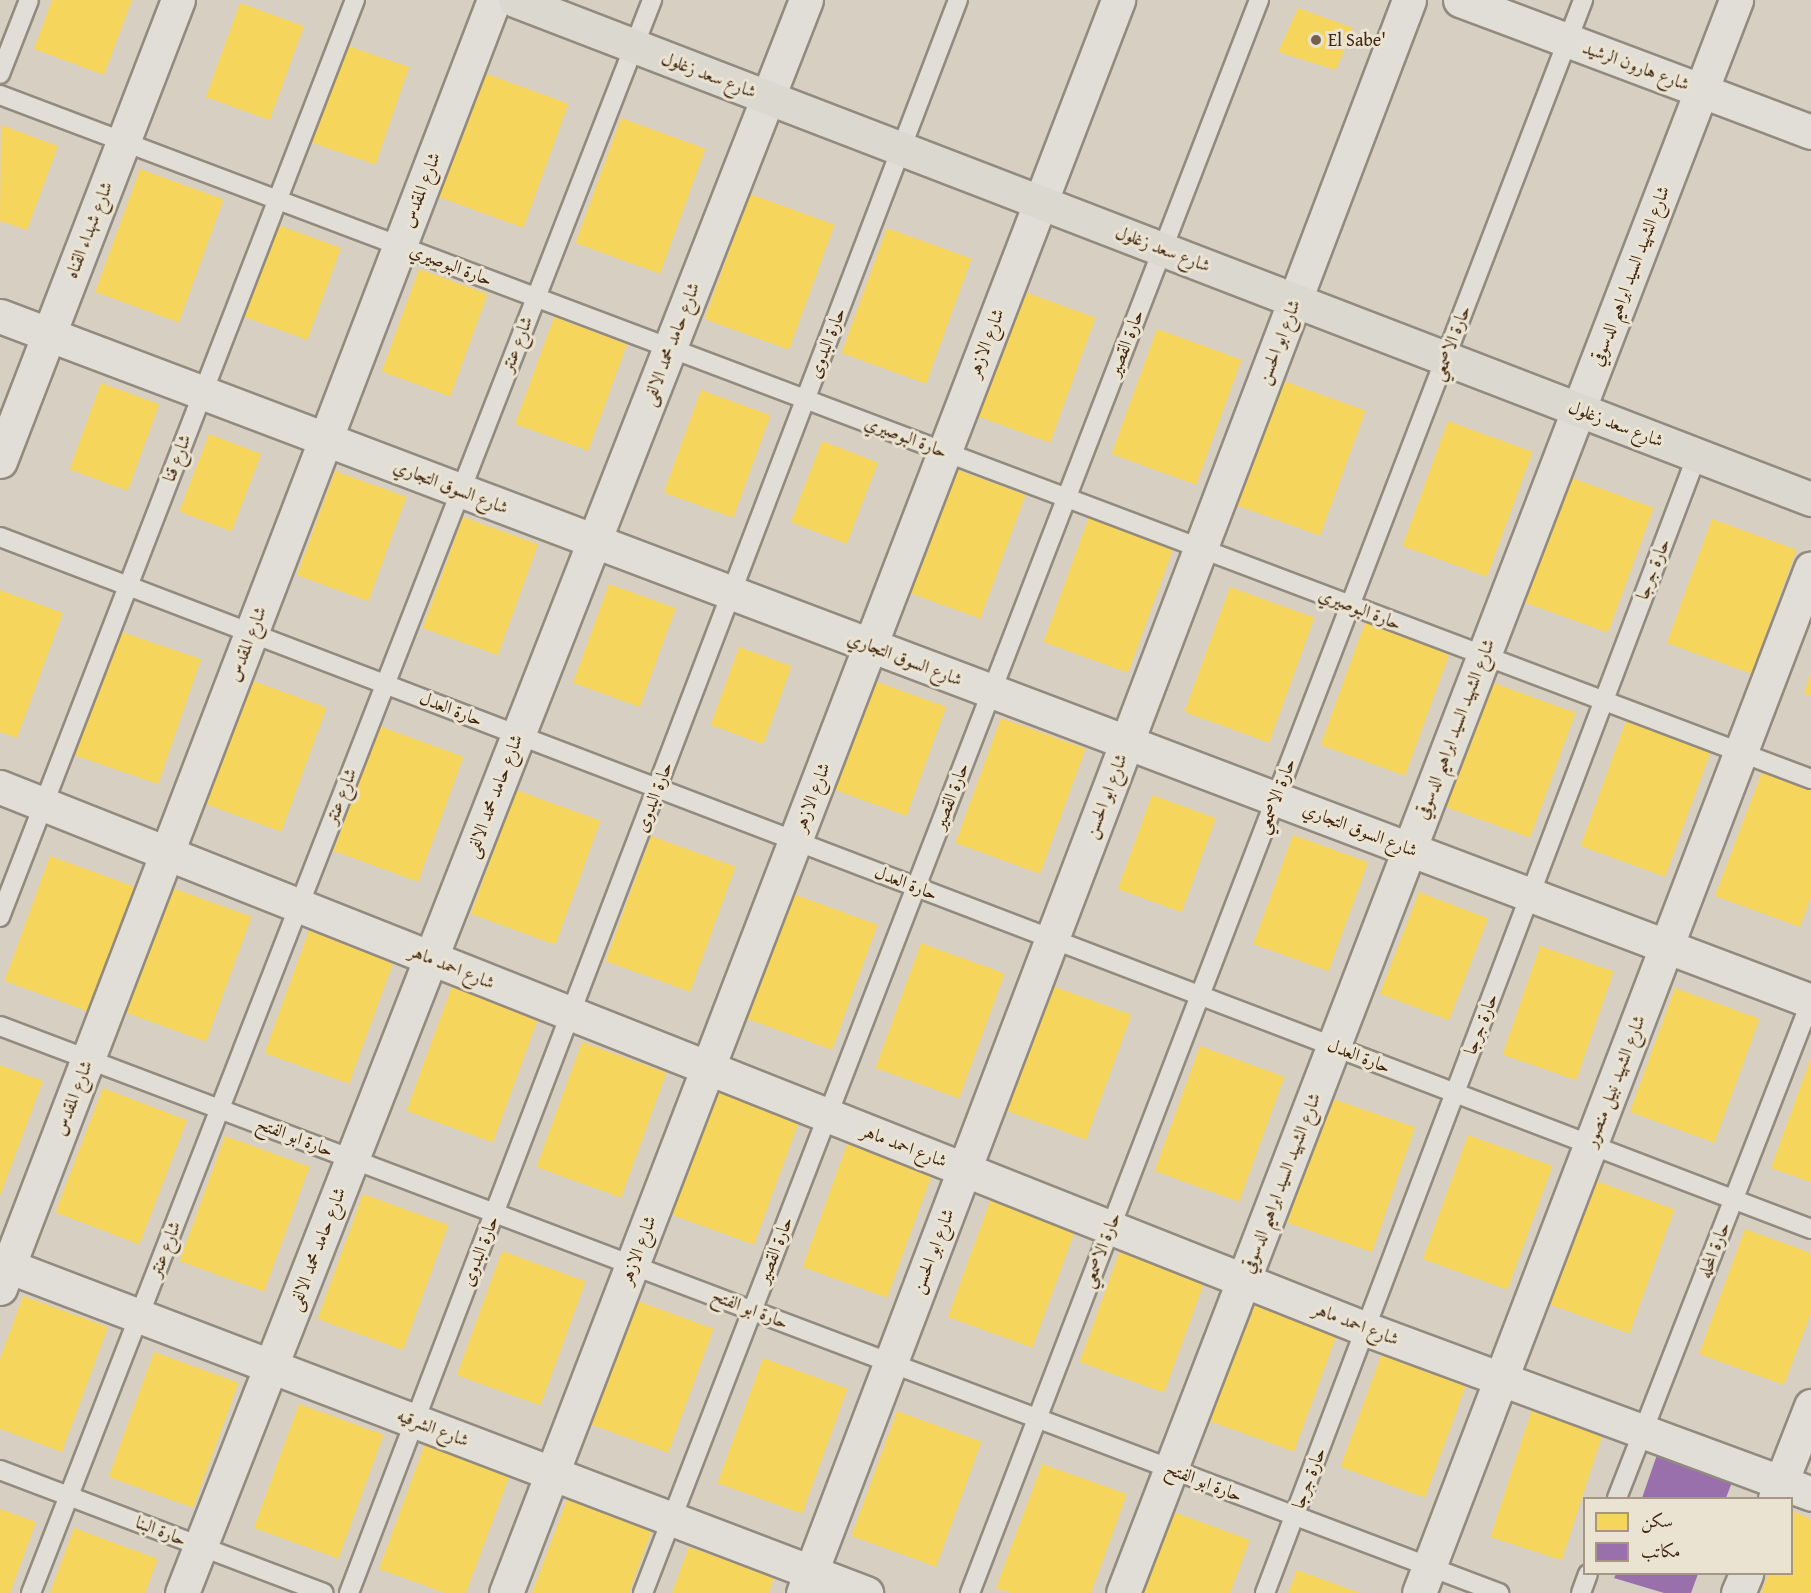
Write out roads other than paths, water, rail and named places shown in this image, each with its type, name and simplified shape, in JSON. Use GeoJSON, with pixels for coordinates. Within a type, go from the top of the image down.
{"type":"FeatureCollection","features":[{"type":"Feature","properties":{"kind":"main road","name":"شارع سعد زغلول"},"geometry":{"type":"LineString","coordinates":[[515,0],[1811,499]]}},
{"type":"Feature","properties":{"kind":"street","name":"شارع شهداء القناه"},"geometry":{"type":"LineString","coordinates":[[0,461],[178,0]]}},
{"type":"Feature","properties":{"kind":"street","name":"شارع المقدس"},"geometry":{"type":"LineString","coordinates":[[3,1273],[88,1059],[494,0]]}},
{"type":"Feature","properties":{"kind":"street","name":"شارع حامد محمد الالفى"},"geometry":{"type":"LineString","coordinates":[[182,1593],[806,0]]}},
{"type":"Feature","properties":{"kind":"street","name":"شارع الازهر"},"geometry":{"type":"LineString","coordinates":[[506,1593],[1118,0]]}},
{"type":"Feature","properties":{"kind":"street","name":"شارع ابو الحسن"},"geometry":{"type":"LineString","coordinates":[[807,1582],[1409,0]]}},
{"type":"Feature","properties":{"kind":"street","name":"شارع هارون الرشيد"},"geometry":{"type":"LineString","coordinates":[[1460,0],[1811,132]]}},
{"type":"Feature","properties":{"kind":"street","name":"شارع الشهيد السيد ابراهيم الدسوقي"},"geometry":{"type":"LineString","coordinates":[[1123,1593],[1736,0]]}},
{"type":"Feature","properties":{"kind":"street","name":"شارع السوق التجاري"},"geometry":{"type":"LineString","coordinates":[[0,316],[1811,1001]]}},
{"type":"Feature","properties":{"kind":"street","name":"شارع الشهيد نبيل منصور"},"geometry":{"type":"LineString","coordinates":[[1424,1580],[1811,568]]}},
{"type":"Feature","properties":{"kind":"street","name":"شارع احمد ماهر"},"geometry":{"type":"LineString","coordinates":[[0,788],[1366,1329],[1643,1432],[1778,1491],[1811,1494]]}},
{"type":"Feature","properties":{"kind":"street","name":"شارع الشرقيه"},"geometry":{"type":"LineString","coordinates":[[3,1273],[139,1316],[672,1519],[807,1582],[866,1593]]}},
{"type":"Feature","properties":{"kind":"street"},"geometry":{"type":"LineString","coordinates":[[1778,1491],[1811,1406]]}},
{"type":"Feature","properties":{"kind":"street"},"geometry":{"type":"LineString","coordinates":[[1738,1593],[1746,1575]]}},
{"type":"Feature","properties":{"kind":"lane"},"geometry":{"type":"LineString","coordinates":[[0,74],[29,0]]}},
{"type":"Feature","properties":{"kind":"lane","name":"شارع قنا"},"geometry":{"type":"LineString","coordinates":[[0,916],[355,0]]}},
{"type":"Feature","properties":{"kind":"lane","name":"شارع عنتر"},"geometry":{"type":"LineString","coordinates":[[31,1593],[652,0]]}},
{"type":"Feature","properties":{"kind":"lane","name":"حارة البدوى"},"geometry":{"type":"LineString","coordinates":[[349,1593],[958,0]]}},
{"type":"Feature","properties":{"kind":"lane","name":"حارة القصير"},"geometry":{"type":"LineString","coordinates":[[643,1593],[1259,0]]}},
{"type":"Feature","properties":{"kind":"lane","name":"حارة الاصمعي"},"geometry":{"type":"LineString","coordinates":[[970,1593],[1583,0]]}},
{"type":"Feature","properties":{"kind":"lane","name":"حارة البوصيري"},"geometry":{"type":"LineString","coordinates":[[0,95],[1811,779]]}},
{"type":"Feature","properties":{"kind":"lane","name":"حارة جرجا"},"geometry":{"type":"LineString","coordinates":[[1265,1593],[1697,455]]}},
{"type":"Feature","properties":{"kind":"lane","name":"حارة العدل"},"geometry":{"type":"LineString","coordinates":[[0,537],[1811,1229]]}},
{"type":"Feature","properties":{"kind":"lane","name":"حارة المحله"},"geometry":{"type":"LineString","coordinates":[[1617,1497],[1811,1001]]}},
{"type":"Feature","properties":{"kind":"lane","name":"حارة ابو الفتح"},"geometry":{"type":"LineString","coordinates":[[0,1026],[1295,1516],[1424,1580],[1499,1593]]}},
{"type":"Feature","properties":{"kind":"lane","name":"حارة البنا"},"geometry":{"type":"LineString","coordinates":[[0,1470],[322,1593]]}},
{"type":"Feature","properties":{"kind":"lane"},"geometry":{"type":"LineString","coordinates":[[1581,1593],[1588,1575]]}},
{"type":"Feature","properties":{"kind":"place","name":"El Sabe'"},"geometry":{"type":"Point","coordinates":[1316,40]}}]}
